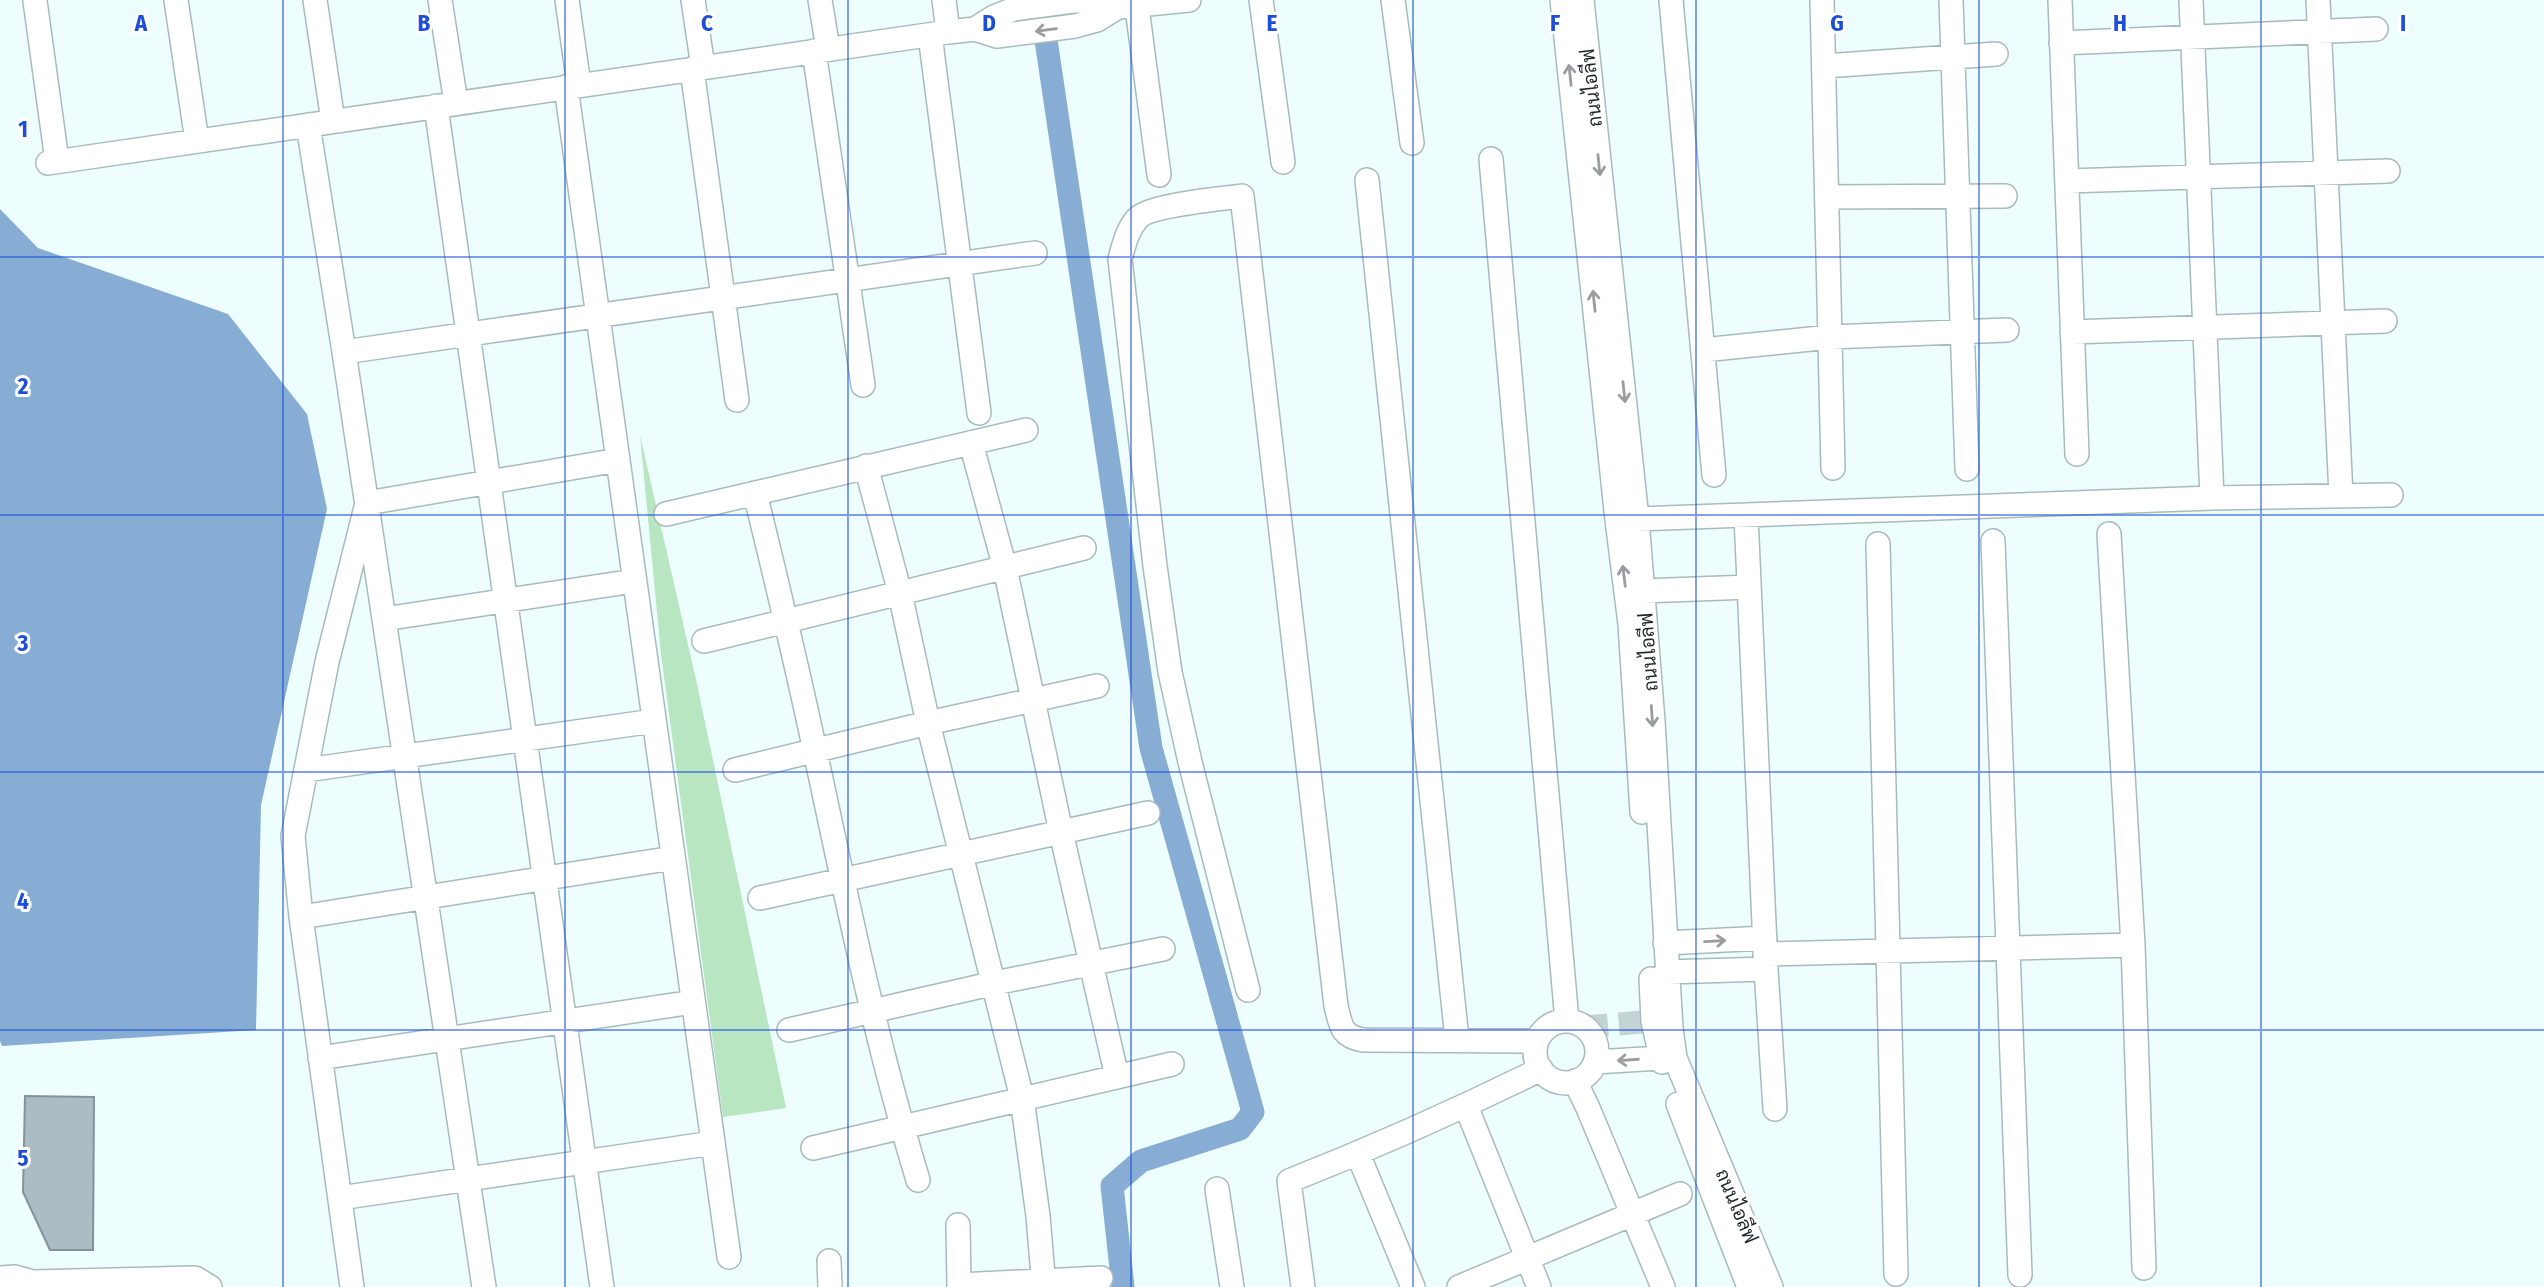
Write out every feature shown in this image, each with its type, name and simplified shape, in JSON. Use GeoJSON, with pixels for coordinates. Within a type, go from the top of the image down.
{"type":"FeatureCollection","features":[{"type":"Feature","properties":{"kind":"street"},"geometry":{"type":"LineString","coordinates":[[176,0],[197,141]]}},
{"type":"Feature","properties":{"kind":"street"},"geometry":{"type":"LineString","coordinates":[[316,0],[333,121]]}},
{"type":"Feature","properties":{"kind":"street"},"geometry":{"type":"LineString","coordinates":[[440,0],[446,105],[468,334],[603,1287]]}},
{"type":"Feature","properties":{"kind":"street"},"geometry":{"type":"LineString","coordinates":[[567,0],[572,86],[597,316],[729,1257]]}},
{"type":"Feature","properties":{"kind":"street"},"geometry":{"type":"LineString","coordinates":[[693,0],[723,298],[737,400]]}},
{"type":"Feature","properties":{"kind":"street"},"geometry":{"type":"LineString","coordinates":[[820,0],[821,50],[863,385]]}},
{"type":"Feature","properties":{"kind":"street"},"geometry":{"type":"LineString","coordinates":[[944,0],[939,33],[960,264],[979,413]]}},
{"type":"Feature","properties":{"kind":"street"},"geometry":{"type":"LineString","coordinates":[[975,29],[993,16],[1014,9],[1073,1],[1130,4],[1189,0]]}},
{"type":"Feature","properties":{"kind":"street"},"geometry":{"type":"LineString","coordinates":[[1261,0],[1283,162]]}},
{"type":"Feature","properties":{"kind":"street"},"geometry":{"type":"LineString","coordinates":[[1393,0],[1412,143]]}},
{"type":"Feature","properties":{"kind":"street","name":"ถนนไอลีฟ"},"geometry":{"type":"LineString","coordinates":[[1562,0],[1630,624],[1653,1021],[1660,1058],[1749,1287]]}},
{"type":"Feature","properties":{"kind":"street","name":"ถนนไอลีฟ"},"geometry":{"type":"LineString","coordinates":[[1582,0],[1637,519],[1666,972],[1675,1058],[1771,1287]]}},
{"type":"Feature","properties":{"kind":"street"},"geometry":{"type":"LineString","coordinates":[[1671,0],[1714,475]]}},
{"type":"Feature","properties":{"kind":"street"},"geometry":{"type":"LineString","coordinates":[[1822,0],[1833,468]]}},
{"type":"Feature","properties":{"kind":"street"},"geometry":{"type":"LineString","coordinates":[[1951,0],[1967,469]]}},
{"type":"Feature","properties":{"kind":"street"},"geometry":{"type":"LineString","coordinates":[[2060,0],[2077,454]]}},
{"type":"Feature","properties":{"kind":"street"},"geometry":{"type":"LineString","coordinates":[[2191,0],[2212,498]]}},
{"type":"Feature","properties":{"kind":"street"},"geometry":{"type":"LineString","coordinates":[[2319,0],[2341,496]]}},
{"type":"Feature","properties":{"kind":"street"},"geometry":{"type":"LineString","coordinates":[[35,1],[53,162],[939,33],[975,29],[997,36],[1075,26],[1097,20],[1130,4]]}},
{"type":"Feature","properties":{"kind":"street"},"geometry":{"type":"LineString","coordinates":[[1130,4],[1158,175]]}},
{"type":"Feature","properties":{"kind":"street"},"geometry":{"type":"LineString","coordinates":[[2061,43],[2376,29]]}},
{"type":"Feature","properties":{"kind":"street"},"geometry":{"type":"LineString","coordinates":[[1824,66],[1996,54]]}},
{"type":"Feature","properties":{"kind":"street"},"geometry":{"type":"LineString","coordinates":[[308,125],[484,1287]]}},
{"type":"Feature","properties":{"kind":"street"},"geometry":{"type":"LineString","coordinates":[[1491,159],[1567,1021]]}},
{"type":"Feature","properties":{"kind":"street"},"geometry":{"type":"LineString","coordinates":[[2067,181],[2388,171]]}},
{"type":"Feature","properties":{"kind":"street"},"geometry":{"type":"LineString","coordinates":[[1367,180],[1457,1039]]}},
{"type":"Feature","properties":{"kind":"street"},"geometry":{"type":"LineString","coordinates":[[1248,990],[1170,672],[1155,566],[1120,259],[1128,233],[1139,216],[1168,207],[1242,196],[1336,1006],[1341,1028],[1351,1038],[1537,1041]]}},
{"type":"Feature","properties":{"kind":"street"},"geometry":{"type":"LineString","coordinates":[[1827,197],[2005,196]]}},
{"type":"Feature","properties":{"kind":"street"},"geometry":{"type":"LineString","coordinates":[[344,352],[1035,253]]}},
{"type":"Feature","properties":{"kind":"street"},"geometry":{"type":"LineString","coordinates":[[2072,332],[2385,321]]}},
{"type":"Feature","properties":{"kind":"street"},"geometry":{"type":"LineString","coordinates":[[1703,350],[1830,337],[2007,330]]}},
{"type":"Feature","properties":{"kind":"street"},"geometry":{"type":"LineString","coordinates":[[666,514],[1026,430]]}},
{"type":"Feature","properties":{"kind":"street"},"geometry":{"type":"LineString","coordinates":[[971,443],[1005,568],[1117,1077]]}},
{"type":"Feature","properties":{"kind":"street"},"geometry":{"type":"LineString","coordinates":[[367,503],[618,460]]}},
{"type":"Feature","properties":{"kind":"street"},"geometry":{"type":"LineString","coordinates":[[866,466],[900,593],[928,723],[1022,1098],[1044,1283]]}},
{"type":"Feature","properties":{"kind":"street"},"geometry":{"type":"LineString","coordinates":[[755,493],[815,750],[841,880],[902,1127],[918,1180]]}},
{"type":"Feature","properties":{"kind":"street"},"geometry":{"type":"LineString","coordinates":[[1637,519],[2212,498],[2391,495]]}},
{"type":"Feature","properties":{"kind":"street"},"geometry":{"type":"LineString","coordinates":[[352,1287],[301,917],[293,836],[327,662],[367,503]]}},
{"type":"Feature","properties":{"kind":"street"},"geometry":{"type":"LineString","coordinates":[[1746,515],[1765,954],[1775,1109]]}},
{"type":"Feature","properties":{"kind":"street"},"geometry":{"type":"LineString","coordinates":[[2109,534],[2133,945],[2144,1268]]}},
{"type":"Feature","properties":{"kind":"street"},"geometry":{"type":"LineString","coordinates":[[1993,541],[2020,1275]]}},
{"type":"Feature","properties":{"kind":"street"},"geometry":{"type":"LineString","coordinates":[[1878,544],[1896,1274]]}},
{"type":"Feature","properties":{"kind":"street"},"geometry":{"type":"LineString","coordinates":[[704,641],[1084,548]]}},
{"type":"Feature","properties":{"kind":"street"},"geometry":{"type":"LineString","coordinates":[[384,619],[635,581]]}},
{"type":"Feature","properties":{"kind":"street"},"geometry":{"type":"LineString","coordinates":[[1643,592],[1749,587]]}},
{"type":"Feature","properties":{"kind":"street"},"geometry":{"type":"LineString","coordinates":[[735,769],[928,723],[1097,687]]}},
{"type":"Feature","properties":{"kind":"street"},"geometry":{"type":"LineString","coordinates":[[306,770],[654,721]]}},
{"type":"Feature","properties":{"kind":"street"},"geometry":{"type":"LineString","coordinates":[[760,898],[1148,813]]}},
{"type":"Feature","properties":{"kind":"street"},"geometry":{"type":"LineString","coordinates":[[301,917],[673,859]]}},
{"type":"Feature","properties":{"kind":"street"},"geometry":{"type":"LineString","coordinates":[[1665,943],[1765,954],[2133,945]]}},
{"type":"Feature","properties":{"kind":"street"},"geometry":{"type":"LineString","coordinates":[[789,1030],[1163,948]]}},
{"type":"Feature","properties":{"kind":"street"},"geometry":{"type":"LineString","coordinates":[[1666,972],[1765,954]]}},
{"type":"Feature","properties":{"kind":"street"},"geometry":{"type":"LineString","coordinates":[[320,1058],[693,1002]]}},
{"type":"Feature","properties":{"kind":"street"},"geometry":{"type":"LineString","coordinates":[[1558,1021],[1577,1023],[1592,1034],[1597,1053],[1595,1062],[1583,1077],[1574,1081],[1555,1081],[1541,1069],[1535,1050],[1537,1041],[1549,1026],[1558,1021]]}},
{"type":"Feature","properties":{"kind":"street"},"geometry":{"type":"LineString","coordinates":[[1595,1062],[1660,1058]]}},
{"type":"Feature","properties":{"kind":"street"},"geometry":{"type":"LineString","coordinates":[[813,1149],[1172,1064]]}},
{"type":"Feature","properties":{"kind":"street"},"geometry":{"type":"LineString","coordinates":[[1303,1287],[1289,1181],[1466,1106],[1541,1069]]}},
{"type":"Feature","properties":{"kind":"street"},"geometry":{"type":"LineString","coordinates":[[1574,1081],[1663,1287]]}},
{"type":"Feature","properties":{"kind":"street"},"geometry":{"type":"LineString","coordinates":[[1466,1106],[1539,1287]]}},
{"type":"Feature","properties":{"kind":"street"},"geometry":{"type":"LineString","coordinates":[[340,1198],[713,1143]]}},
{"type":"Feature","properties":{"kind":"street"},"geometry":{"type":"LineString","coordinates":[[1358,1154],[1413,1287]]}},
{"type":"Feature","properties":{"kind":"street"},"geometry":{"type":"LineString","coordinates":[[1217,1189],[1232,1287]]}},
{"type":"Feature","properties":{"kind":"street"},"geometry":{"type":"LineString","coordinates":[[1459,1287],[1680,1195]]}},
{"type":"Feature","properties":{"kind":"street"},"geometry":{"type":"LineString","coordinates":[[958,1225],[959,1286],[1101,1278]]}},
{"type":"Feature","properties":{"kind":"street"},"geometry":{"type":"LineString","coordinates":[[829,1261],[830,1287]]}},
{"type":"Feature","properties":{"kind":"street"},"geometry":{"type":"LineString","coordinates":[[0,1278],[15,1277],[35,1284],[195,1278],[210,1287]]}},
{"type":"Feature","properties":{"kind":"green space"},"geometry":{"type":"Polygon","coordinates":[[[640,435],[697,684],[786,1108],[723,1117],[661,654],[640,435]]]}},
{"type":"Feature","properties":{"kind":"water"},"geometry":{"type":"Polygon","coordinates":[[[0,209],[38,248],[228,314],[307,414],[327,509],[261,805],[256,1030],[2,1046],[0,1041],[0,209]]]}},
{"type":"Feature","properties":{"kind":"building"},"geometry":{"type":"Polygon","coordinates":[[[25,1096],[94,1097],[93,1250],[50,1250],[23,1192],[25,1096]]]}},
{"type":"Feature","properties":{"kind":"waterway"},"geometry":{"type":"LineString","coordinates":[[1042,13],[1151,748],[1253,1112],[1240,1129],[1141,1161],[1112,1186],[1123,1287]]}},
{"type":"Feature","properties":{"kind":"tunnel"},"geometry":{"type":"LineString","coordinates":[[1585,1027],[1653,1021]]}}]}
